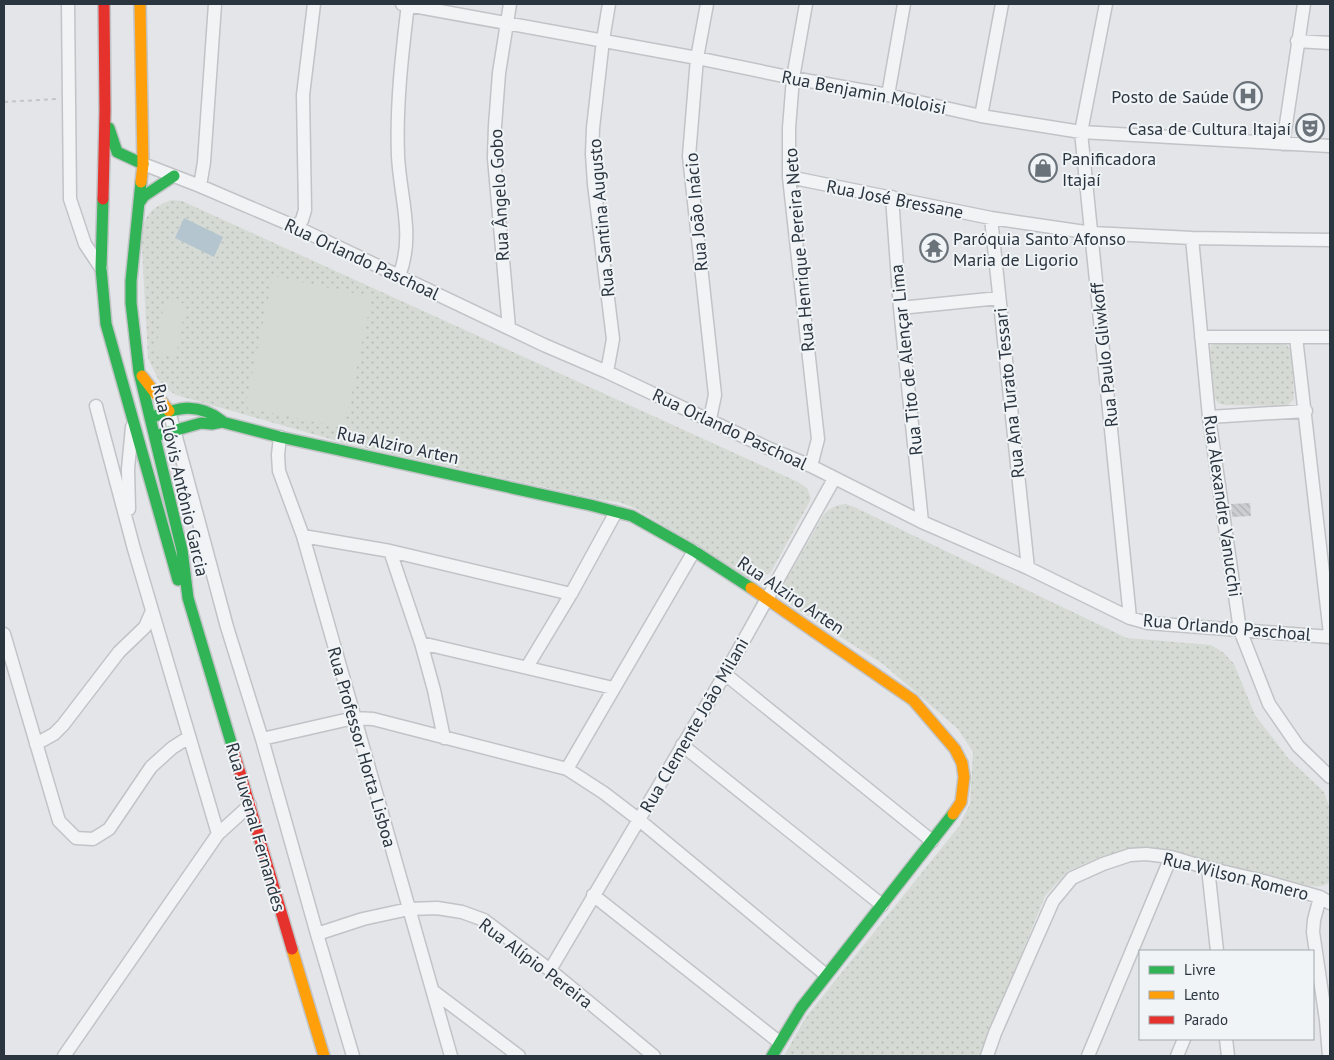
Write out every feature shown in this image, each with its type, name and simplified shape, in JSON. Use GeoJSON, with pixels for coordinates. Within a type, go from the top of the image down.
{"type":"FeatureCollection","features":[{"type":"Feature","properties":{"kind":"main road","name":"Rua Clóvis Antônio Garcia"},"geometry":{"type":"LineString","coordinates":[[104,4],[105,110],[101,268],[106,324],[174,568],[179,583],[188,598]]}},
{"type":"Feature","properties":{"kind":"main road","name":"Rua Clóvis Antônio Garcia"},"geometry":{"type":"LineString","coordinates":[[140,4],[143,164],[131,281],[131,303],[139,372],[150,418],[151,434],[182,550],[188,598]]}},
{"type":"Feature","properties":{"kind":"main road"},"geometry":{"type":"LineString","coordinates":[[105,110],[117,152],[143,164]]}},
{"type":"Feature","properties":{"kind":"main road"},"geometry":{"type":"LineString","coordinates":[[139,203],[144,196],[174,176]]}},
{"type":"Feature","properties":{"kind":"main road"},"geometry":{"type":"LineString","coordinates":[[139,372],[169,411]]}},
{"type":"Feature","properties":{"kind":"main road","name":"Rua Alziro Arten"},"geometry":{"type":"LineString","coordinates":[[150,418],[180,408],[205,411],[215,415],[222,422]]}},
{"type":"Feature","properties":{"kind":"main road"},"geometry":{"type":"LineString","coordinates":[[133,422],[151,434],[141,452]]}},
{"type":"Feature","properties":{"kind":"main road","name":"Rua Alziro Arten"},"geometry":{"type":"LineString","coordinates":[[151,434],[201,423],[222,422],[280,437],[590,505],[632,516],[694,551],[768,599],[913,700],[954,748],[962,763],[964,777],[961,802],[801,1008],[772,1056]]}},
{"type":"Feature","properties":{"kind":"main road","name":"Rua Juvenal Fernandes"},"geometry":{"type":"LineString","coordinates":[[188,598],[324,1056]]}},
{"type":"Feature","properties":{"kind":"street"},"geometry":{"type":"LineString","coordinates":[[68,4],[70,199],[84,244],[101,268]]}},
{"type":"Feature","properties":{"kind":"street"},"geometry":{"type":"LineString","coordinates":[[200,186],[204,162],[215,4]]}},
{"type":"Feature","properties":{"kind":"street"},"geometry":{"type":"LineString","coordinates":[[296,227],[302,220],[305,210],[303,95],[314,4]]}},
{"type":"Feature","properties":{"kind":"street"},"geometry":{"type":"LineString","coordinates":[[399,276],[406,254],[407,238],[398,158],[398,104],[406,4]]}},
{"type":"Feature","properties":{"kind":"street","name":"Rua Benjamin Moloisi"},"geometry":{"type":"LineString","coordinates":[[406,4],[888,95],[980,116],[1081,132],[1330,146]]}},
{"type":"Feature","properties":{"kind":"street","name":"Rua Ângelo Gobo"},"geometry":{"type":"LineString","coordinates":[[509,328],[494,158],[499,73],[510,4]]}},
{"type":"Feature","properties":{"kind":"street","name":"Rua Santina Augusto"},"geometry":{"type":"LineString","coordinates":[[607,372],[612,339],[592,154],[593,128],[609,4]]}},
{"type":"Feature","properties":{"kind":"street","name":"Rua João Inácio"},"geometry":{"type":"LineString","coordinates":[[707,4],[697,58],[689,156],[715,395],[710,419]]}},
{"type":"Feature","properties":{"kind":"street","name":"Rua Henrique Pereira Neto"},"geometry":{"type":"LineString","coordinates":[[806,4],[793,78],[789,128],[789,178],[818,439],[811,466]]}},
{"type":"Feature","properties":{"kind":"street"},"geometry":{"type":"LineString","coordinates":[[888,95],[904,4]]}},
{"type":"Feature","properties":{"kind":"street"},"geometry":{"type":"LineString","coordinates":[[980,116],[1002,4]]}},
{"type":"Feature","properties":{"kind":"street","name":"Rua Paulo Gliwkoff"},"geometry":{"type":"LineString","coordinates":[[1106,4],[1081,132],[1130,618]]}},
{"type":"Feature","properties":{"kind":"street"},"geometry":{"type":"LineString","coordinates":[[1282,144],[1304,4]]}},
{"type":"Feature","properties":{"kind":"street"},"geometry":{"type":"LineString","coordinates":[[1298,41],[1330,42]]}},
{"type":"Feature","properties":{"kind":"street","name":"Rua Orlando Paschoal"},"geometry":{"type":"LineString","coordinates":[[143,164],[296,227],[509,328],[710,419],[770,449],[811,466],[922,522],[1028,568],[1130,618],[1148,623],[1330,635]]}},
{"type":"Feature","properties":{"kind":"street","name":"Rua José Bressane"},"geometry":{"type":"LineString","coordinates":[[789,178],[991,218],[1092,233],[1192,238],[1330,240]]}},
{"type":"Feature","properties":{"kind":"street","name":"Rua Tito de Alençar Lima"},"geometry":{"type":"LineString","coordinates":[[892,197],[900,308],[922,522]]}},
{"type":"Feature","properties":{"kind":"street","name":"Rua Ana Turato Tessari"},"geometry":{"type":"LineString","coordinates":[[991,218],[1028,568]]}},
{"type":"Feature","properties":{"kind":"street","name":"Rua Alexandre Vanucchi"},"geometry":{"type":"LineString","coordinates":[[1192,238],[1210,417],[1240,630],[1269,704],[1298,746],[1330,777]]}},
{"type":"Feature","properties":{"kind":"street"},"geometry":{"type":"LineString","coordinates":[[900,308],[999,298]]}},
{"type":"Feature","properties":{"kind":"street"},"geometry":{"type":"LineString","coordinates":[[1201,336],[1330,337]]}},
{"type":"Feature","properties":{"kind":"street"},"geometry":{"type":"LineString","coordinates":[[1296,337],[1306,411],[1330,635]]}},
{"type":"Feature","properties":{"kind":"street"},"geometry":{"type":"LineString","coordinates":[[96,406],[134,548],[218,834]]}},
{"type":"Feature","properties":{"kind":"street","name":"Rua Juvenal Fernandes"},"geometry":{"type":"LineString","coordinates":[[169,411],[227,627],[262,740],[353,1056]]}},
{"type":"Feature","properties":{"kind":"street"},"geometry":{"type":"LineString","coordinates":[[1210,417],[1306,411]]}},
{"type":"Feature","properties":{"kind":"street"},"geometry":{"type":"LineString","coordinates":[[133,422],[128,469],[128,500],[134,548]]}},
{"type":"Feature","properties":{"kind":"street","name":"Rua Professor Horta Lisboa"},"geometry":{"type":"LineString","coordinates":[[280,437],[279,471],[303,536],[452,1056]]}},
{"type":"Feature","properties":{"kind":"street","name":"Rua Clemente João Milani"},"geometry":{"type":"LineString","coordinates":[[550,970],[725,674],[834,479]]}},
{"type":"Feature","properties":{"kind":"street"},"geometry":{"type":"LineString","coordinates":[[527,667],[571,594],[616,512]]}},
{"type":"Feature","properties":{"kind":"street"},"geometry":{"type":"LineString","coordinates":[[303,536],[390,551],[571,594]]}},
{"type":"Feature","properties":{"kind":"street"},"geometry":{"type":"LineString","coordinates":[[390,551],[422,643],[444,738]]}},
{"type":"Feature","properties":{"kind":"street"},"geometry":{"type":"LineString","coordinates":[[567,769],[694,551]]}},
{"type":"Feature","properties":{"kind":"street"},"geometry":{"type":"LineString","coordinates":[[36,744],[54,734],[64,725],[118,652],[145,627],[152,611]]}},
{"type":"Feature","properties":{"kind":"street"},"geometry":{"type":"LineString","coordinates":[[4,634],[59,821],[76,838],[93,839],[109,828],[151,767],[172,748],[190,736]]}},
{"type":"Feature","properties":{"kind":"street"},"geometry":{"type":"LineString","coordinates":[[422,643],[614,688]]}},
{"type":"Feature","properties":{"kind":"street"},"geometry":{"type":"LineString","coordinates":[[725,674],[932,841]]}},
{"type":"Feature","properties":{"kind":"street"},"geometry":{"type":"LineString","coordinates":[[262,740],[354,718],[392,724],[567,769],[604,793],[638,819],[826,975]]}},
{"type":"Feature","properties":{"kind":"street"},"geometry":{"type":"LineString","coordinates":[[682,745],[882,904]]}},
{"type":"Feature","properties":{"kind":"street"},"geometry":{"type":"LineString","coordinates":[[64,1056],[218,834],[250,805]]}},
{"type":"Feature","properties":{"kind":"street","name":"Rua Wilson Romero"},"geometry":{"type":"LineString","coordinates":[[987,1056],[995,1033],[1053,900],[1072,878],[1103,864],[1130,856],[1146,854],[1171,857],[1264,881],[1325,900]]}},
{"type":"Feature","properties":{"kind":"street"},"geometry":{"type":"LineString","coordinates":[[1088,1056],[1171,857]]}},
{"type":"Feature","properties":{"kind":"street"},"geometry":{"type":"LineString","coordinates":[[1208,868],[1217,950]]}},
{"type":"Feature","properties":{"kind":"street"},"geometry":{"type":"LineString","coordinates":[[593,895],[779,1042]]}},
{"type":"Feature","properties":{"kind":"street"},"geometry":{"type":"LineString","coordinates":[[1325,900],[1314,920],[1313,932],[1328,1020],[1329,1056]]}},
{"type":"Feature","properties":{"kind":"street","name":"Rua Alípio Pereira"},"geometry":{"type":"LineString","coordinates":[[317,934],[363,919],[409,909],[437,908],[462,912],[484,920],[550,970],[654,1056]]}},
{"type":"Feature","properties":{"kind":"street"},"geometry":{"type":"LineString","coordinates":[[433,991],[519,1056]]}},
{"type":"Feature","properties":{"kind":"street"},"geometry":{"type":"LineString","coordinates":[[1176,1056],[1184,1040]]}},
{"type":"Feature","properties":{"kind":"street"},"geometry":{"type":"LineString","coordinates":[[1226,1040],[1228,1056]]}},
{"type":"Feature","properties":{"kind":"path"},"geometry":{"type":"LineString","coordinates":[[4,102],[69,99]]}},
{"type":"Feature","properties":{"kind":"shaded area"},"geometry":{"type":"Polygon","coordinates":[[[171,200],[182,201],[798,482],[807,488],[811,499],[771,572],[760,578],[748,578],[635,508],[619,502],[602,500],[348,444],[176,395],[161,385],[148,358],[141,231],[145,220],[152,211],[171,200]]]}},
{"type":"Feature","properties":{"kind":"shaded area"},"geometry":{"type":"Polygon","coordinates":[[[273,276],[372,297],[344,428],[245,407],[273,276]]]}},
{"type":"Feature","properties":{"kind":"shaded area"},"geometry":{"type":"Polygon","coordinates":[[[165,300],[186,304],[176,356],[155,352],[165,300]]]}},
{"type":"Feature","properties":{"kind":"shaded area"},"geometry":{"type":"Polygon","coordinates":[[[1215,343],[1283,343],[1287,345],[1292,352],[1294,399],[1287,406],[1225,405],[1218,403],[1214,397],[1210,350],[1211,346],[1215,343]]]}},
{"type":"Feature","properties":{"kind":"shaded area"},"geometry":{"type":"Polygon","coordinates":[[[846,504],[1127,638],[1211,645],[1224,653],[1234,664],[1255,715],[1288,758],[1324,792],[1330,809],[1330,882],[1319,886],[1307,886],[1161,853],[1133,852],[1100,857],[1068,871],[1045,896],[980,1056],[784,1056],[806,1017],[960,825],[970,803],[973,752],[958,729],[883,664],[795,608],[785,598],[783,592],[784,584],[824,514],[834,507],[846,504]]]}},
{"type":"Feature","properties":{"kind":"water"},"geometry":{"type":"Polygon","coordinates":[[[184,218],[223,237],[214,257],[175,238],[184,218]]]}},
{"type":"Feature","properties":{"kind":"building"},"geometry":{"type":"Polygon","coordinates":[[[1250,503],[1251,516],[1232,517],[1231,504],[1250,503]]]}},
{"type":"Feature","properties":{"kind":"traffic: fast"},"geometry":{"type":"LineString","coordinates":[[109,128],[117,152],[143,164]]}},
{"type":"Feature","properties":{"kind":"traffic: fast"},"geometry":{"type":"LineString","coordinates":[[139,203],[144,196],[174,176]]}},
{"type":"Feature","properties":{"kind":"traffic: fast"},"geometry":{"type":"LineString","coordinates":[[141,182],[131,281],[131,303],[139,372],[182,550],[188,598],[233,749]]}},
{"type":"Feature","properties":{"kind":"traffic: fast"},"geometry":{"type":"LineString","coordinates":[[103,199],[101,268],[106,324],[178,580]]}},
{"type":"Feature","properties":{"kind":"traffic: fast"},"geometry":{"type":"LineString","coordinates":[[150,418],[169,411],[187,408],[204,411],[222,421]]}},
{"type":"Feature","properties":{"kind":"traffic: fast"},"geometry":{"type":"LineString","coordinates":[[155,436],[201,423],[212,424],[222,422],[280,437],[590,505],[632,516],[694,551],[751,588]]}},
{"type":"Feature","properties":{"kind":"traffic: fast"},"geometry":{"type":"LineString","coordinates":[[772,1056],[801,1008],[953,814]]}},
{"type":"Feature","properties":{"kind":"traffic: slow"},"geometry":{"type":"LineString","coordinates":[[140,4],[143,164],[141,182]]}},
{"type":"Feature","properties":{"kind":"traffic: slow"},"geometry":{"type":"LineString","coordinates":[[142,376],[169,411]]}},
{"type":"Feature","properties":{"kind":"traffic: slow"},"geometry":{"type":"LineString","coordinates":[[751,588],[913,700],[955,749],[962,763],[964,777],[961,802],[953,814]]}},
{"type":"Feature","properties":{"kind":"traffic: slow"},"geometry":{"type":"LineString","coordinates":[[292,949],[324,1056]]}},
{"type":"Feature","properties":{"kind":"traffic: jam"},"geometry":{"type":"LineString","coordinates":[[103,199],[105,111],[104,4]]}},
{"type":"Feature","properties":{"kind":"traffic: jam"},"geometry":{"type":"LineString","coordinates":[[233,749],[292,949]]}},
{"type":"Feature","properties":{"kind":"place","name":"Posto de Saúde"},"geometry":{"type":"Point","coordinates":[1248,96]}},
{"type":"Feature","properties":{"kind":"place","name":"Casa de Cultura Itajaí"},"geometry":{"type":"Point","coordinates":[1310,128]}},
{"type":"Feature","properties":{"kind":"place","name":"Panificadora Itajaí"},"geometry":{"type":"Point","coordinates":[1043,168]}},
{"type":"Feature","properties":{"kind":"place","name":"Paróquia Santo Afonso Maria de Ligorio"},"geometry":{"type":"Point","coordinates":[934,248]}}]}
